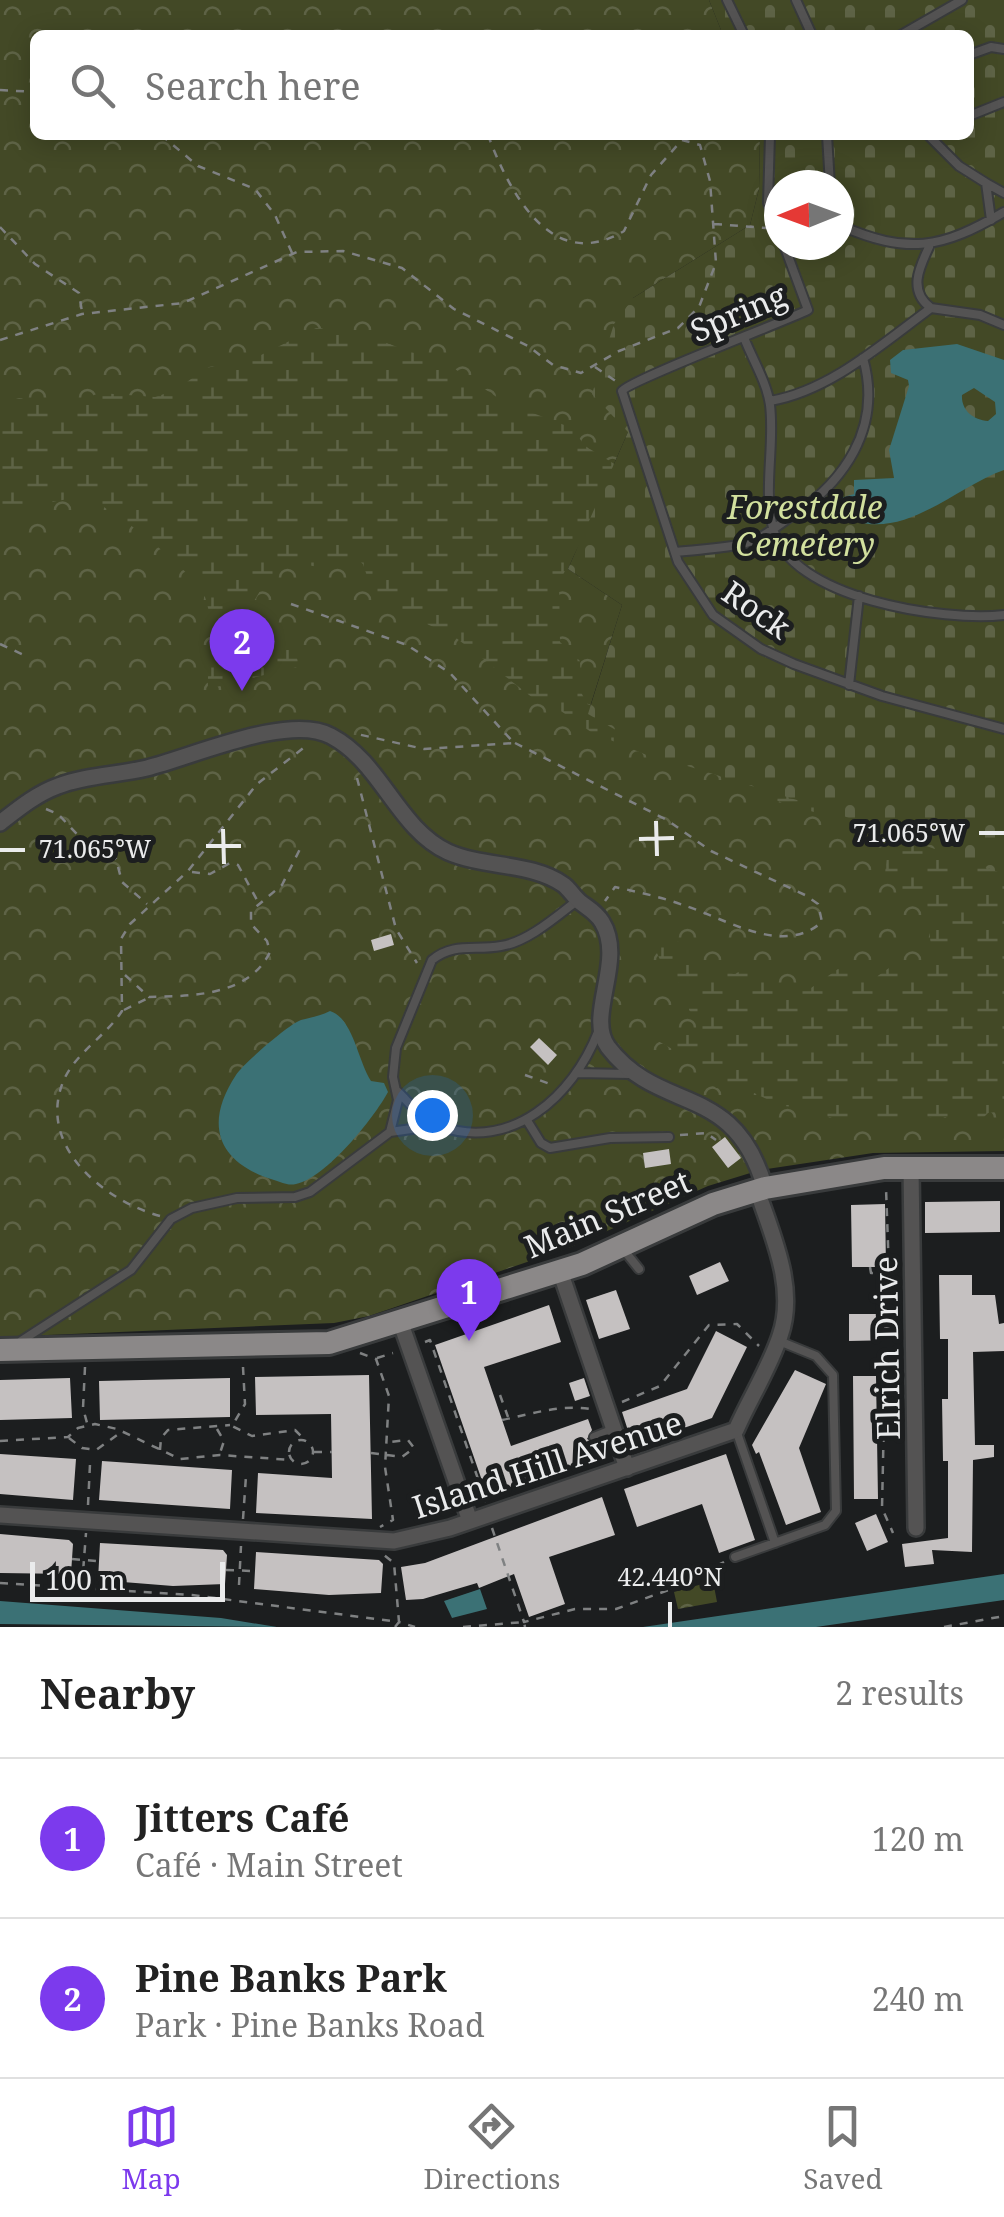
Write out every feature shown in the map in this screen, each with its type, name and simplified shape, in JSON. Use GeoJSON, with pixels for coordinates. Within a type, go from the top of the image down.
{"type":"FeatureCollection","features":[{"type":"Feature","properties":{"kind":"main road","name":"Main Street"},"geometry":{"type":"LineString","coordinates":[[2,1350],[306,1346],[560,1271],[622,1248],[713,1204],[762,1189],[847,1172],[911,1167],[1004,1168]]}},
{"type":"Feature","properties":{"kind":"street"},"geometry":{"type":"LineString","coordinates":[[0,822],[39,796],[92,778],[144,768],[262,734],[318,730],[372,769],[411,822],[437,846],[471,860],[542,874],[565,886],[604,924],[611,958],[600,1026],[607,1045],[638,1076],[725,1119],[755,1153],[784,1277],[785,1318],[736,1430]]}},
{"type":"Feature","properties":{"kind":"street","name":"Elrich Drive"},"geometry":{"type":"LineString","coordinates":[[911,1167],[916,1528]]}},
{"type":"Feature","properties":{"kind":"street"},"geometry":{"type":"LineString","coordinates":[[560,1271],[627,1468]]}},
{"type":"Feature","properties":{"kind":"street"},"geometry":{"type":"LineString","coordinates":[[400,1321],[470,1521]]}},
{"type":"Feature","properties":{"kind":"street","name":"Island Hill Avenue"},"geometry":{"type":"LineString","coordinates":[[0,1515],[378,1540],[418,1538],[736,1430]]}},
{"type":"Feature","properties":{"kind":"lane"},"geometry":{"type":"LineString","coordinates":[[727,0],[742,30]]}},
{"type":"Feature","properties":{"kind":"lane"},"geometry":{"type":"LineString","coordinates":[[796,0],[810,30]]}},
{"type":"Feature","properties":{"kind":"lane"},"geometry":{"type":"LineString","coordinates":[[910,30],[962,0]]}},
{"type":"Feature","properties":{"kind":"lane"},"geometry":{"type":"LineString","coordinates":[[974,54],[991,48],[1004,50]]}},
{"type":"Feature","properties":{"kind":"lane"},"geometry":{"type":"LineString","coordinates":[[974,114],[1004,102]]}},
{"type":"Feature","properties":{"kind":"lane","name":"Spring"},"geometry":{"type":"LineString","coordinates":[[769,170],[770,140]]}},
{"type":"Feature","properties":{"kind":"lane"},"geometry":{"type":"LineString","coordinates":[[827,140],[829,170]]}},
{"type":"Feature","properties":{"kind":"lane"},"geometry":{"type":"LineString","coordinates":[[933,140],[959,166],[1004,192]]}},
{"type":"Feature","properties":{"kind":"lane"},"geometry":{"type":"LineString","coordinates":[[986,183],[991,220]]}},
{"type":"Feature","properties":{"kind":"lane"},"geometry":{"type":"LineString","coordinates":[[854,230],[889,242],[929,246],[1004,212]]}},
{"type":"Feature","properties":{"kind":"lane"},"geometry":{"type":"LineString","coordinates":[[929,246],[917,283],[923,302],[931,308],[980,315],[1004,325]]}},
{"type":"Feature","properties":{"kind":"lane","name":"Spring"},"geometry":{"type":"LineString","coordinates":[[624,386],[746,340],[808,310],[790,260]]}},
{"type":"Feature","properties":{"kind":"lane"},"geometry":{"type":"LineString","coordinates":[[770,401],[791,398],[862,358],[931,308]]}},
{"type":"Feature","properties":{"kind":"lane"},"geometry":{"type":"LineString","coordinates":[[746,340],[770,401],[773,529],[798,562],[860,596],[934,616],[1004,615]]}},
{"type":"Feature","properties":{"kind":"lane"},"geometry":{"type":"LineString","coordinates":[[676,552],[746,543],[773,529],[826,490],[858,447],[869,399],[862,358]]}},
{"type":"Feature","properties":{"kind":"lane","name":"Rock"},"geometry":{"type":"LineString","coordinates":[[624,386],[623,399],[676,552],[699,599],[733,632],[794,664],[848,685],[1004,729]]}},
{"type":"Feature","properties":{"kind":"lane"},"geometry":{"type":"LineString","coordinates":[[848,685],[860,596]]}},
{"type":"Feature","properties":{"kind":"lane"},"geometry":{"type":"LineString","coordinates":[[390,1132],[397,1091],[393,1077],[396,1048],[432,960],[448,950],[501,947],[516,941],[578,900]]}},
{"type":"Feature","properties":{"kind":"lane"},"geometry":{"type":"LineString","coordinates":[[2,1350],[130,1270],[171,1219],[192,1208],[237,1198],[295,1197],[310,1192],[390,1132],[406,1126],[493,1129],[528,1122],[576,1073],[600,1026]]}},
{"type":"Feature","properties":{"kind":"lane"},"geometry":{"type":"LineString","coordinates":[[576,1073],[592,1070],[638,1076]]}},
{"type":"Feature","properties":{"kind":"lane"},"geometry":{"type":"LineString","coordinates":[[397,1091],[438,1126]]}},
{"type":"Feature","properties":{"kind":"lane"},"geometry":{"type":"LineString","coordinates":[[528,1122],[541,1144],[550,1148],[610,1138],[669,1137]]}},
{"type":"Feature","properties":{"kind":"lane"},"geometry":{"type":"LineString","coordinates":[[622,1248],[640,1269]]}},
{"type":"Feature","properties":{"kind":"lane"},"geometry":{"type":"LineString","coordinates":[[735,1558],[825,1525],[836,1511],[836,1381],[827,1364],[812,1354],[775,1348]]}},
{"type":"Feature","properties":{"kind":"lane"},"geometry":{"type":"LineString","coordinates":[[594,1436],[614,1430]]}},
{"type":"Feature","properties":{"kind":"lane"},"geometry":{"type":"LineString","coordinates":[[736,1430],[775,1543]]}},
{"type":"Feature","properties":{"kind":"path"},"geometry":{"type":"LineString","coordinates":[[0,90],[30,92]]}},
{"type":"Feature","properties":{"kind":"path"},"geometry":{"type":"LineString","coordinates":[[167,140],[198,166],[254,189],[275,215],[292,255]]}},
{"type":"Feature","properties":{"kind":"path"},"geometry":{"type":"LineString","coordinates":[[0,340],[82,314],[182,302],[292,255],[343,252],[402,268],[454,309],[528,346],[552,365],[581,372],[619,351],[664,336],[691,317],[716,263],[705,154],[700,145],[682,140],[651,174],[624,230],[604,242],[576,246],[550,231],[507,183],[490,140]]}},
{"type":"Feature","properties":{"kind":"path"},"geometry":{"type":"LineString","coordinates":[[713,224],[764,228]]}},
{"type":"Feature","properties":{"kind":"path"},"geometry":{"type":"LineString","coordinates":[[0,227],[34,264],[80,293],[82,314]]}},
{"type":"Feature","properties":{"kind":"path"},"geometry":{"type":"LineString","coordinates":[[594,366],[624,386]]}},
{"type":"Feature","properties":{"kind":"path"},"geometry":{"type":"LineString","coordinates":[[291,604],[407,645],[450,673],[514,742],[666,820],[710,851],[805,895],[818,904],[822,922],[808,934],[763,935],[686,905],[615,888],[596,913]]}},
{"type":"Feature","properties":{"kind":"path"},"geometry":{"type":"LineString","coordinates":[[0,644],[26,656]]}},
{"type":"Feature","properties":{"kind":"path"},"geometry":{"type":"LineString","coordinates":[[122,1011],[125,975],[121,940],[147,904],[188,871],[257,784],[287,758],[331,736],[367,733],[424,749],[514,742]]}},
{"type":"Feature","properties":{"kind":"path"},"geometry":{"type":"LineString","coordinates":[[354,770],[396,929],[408,954],[426,971]]}},
{"type":"Feature","properties":{"kind":"path"},"geometry":{"type":"LineString","coordinates":[[39,796],[47,810],[58,814],[89,846],[116,859],[122,882],[147,904]]}},
{"type":"Feature","properties":{"kind":"path"},"geometry":{"type":"LineString","coordinates":[[171,1219],[132,1207],[102,1188],[65,1145],[60,1131],[63,1082],[122,1011],[150,997],[216,992],[246,978],[270,952],[267,941],[251,924],[251,911],[282,885],[302,845]]}},
{"type":"Feature","properties":{"kind":"path"},"geometry":{"type":"LineString","coordinates":[[188,871],[210,874],[230,863],[238,866],[252,897],[259,901]]}},
{"type":"Feature","properties":{"kind":"path"},"geometry":{"type":"LineString","coordinates":[[125,975],[150,997]]}},
{"type":"Feature","properties":{"kind":"path"},"geometry":{"type":"LineString","coordinates":[[525,1076],[564,1089]]}},
{"type":"Feature","properties":{"kind":"path"},"geometry":{"type":"LineString","coordinates":[[669,1137],[706,1133],[716,1140]]}},
{"type":"Feature","properties":{"kind":"path"},"geometry":{"type":"LineString","coordinates":[[870,1267],[871,1273],[889,1272],[888,1191],[883,1184]]}},
{"type":"Feature","properties":{"kind":"path"},"geometry":{"type":"LineString","coordinates":[[502,1420],[529,1418],[564,1406],[607,1408],[660,1386],[695,1338],[715,1322],[744,1327],[761,1350],[775,1348]]}},
{"type":"Feature","properties":{"kind":"path"},"geometry":{"type":"LineString","coordinates":[[84,1350],[82,1404],[88,1424]]}},
{"type":"Feature","properties":{"kind":"path"},"geometry":{"type":"LineString","coordinates":[[359,1353],[373,1356],[389,1396],[387,1452],[393,1520],[379,1528],[377,1550],[394,1563],[399,1622],[394,1627]]}},
{"type":"Feature","properties":{"kind":"path"},"geometry":{"type":"LineString","coordinates":[[232,1426],[245,1404],[242,1367]]}},
{"type":"Feature","properties":{"kind":"path"},"geometry":{"type":"LineString","coordinates":[[885,1370],[882,1508],[893,1533]]}},
{"type":"Feature","properties":{"kind":"path"},"geometry":{"type":"LineString","coordinates":[[500,1394],[508,1418]]}},
{"type":"Feature","properties":{"kind":"path"},"geometry":{"type":"LineString","coordinates":[[0,1440],[68,1437],[88,1424],[110,1426],[160,1452],[188,1460],[220,1454],[303,1463],[312,1452]]}},
{"type":"Feature","properties":{"kind":"path"},"geometry":{"type":"LineString","coordinates":[[160,1452],[161,1438],[168,1430],[187,1426],[232,1426],[252,1436],[296,1430],[312,1452]]}},
{"type":"Feature","properties":{"kind":"path"},"geometry":{"type":"LineString","coordinates":[[217,1429],[224,1442],[220,1454]]}},
{"type":"Feature","properties":{"kind":"path"},"geometry":{"type":"LineString","coordinates":[[68,1437],[92,1450],[110,1444],[120,1433]]}},
{"type":"Feature","properties":{"kind":"path"},"geometry":{"type":"LineString","coordinates":[[371,1452],[402,1456],[414,1448],[408,1440],[389,1442]]}},
{"type":"Feature","properties":{"kind":"path"},"geometry":{"type":"LineString","coordinates":[[292,1460],[293,1444],[306,1441]]}},
{"type":"Feature","properties":{"kind":"path"},"geometry":{"type":"LineString","coordinates":[[312,1452],[332,1452]]}},
{"type":"Feature","properties":{"kind":"path"},"geometry":{"type":"LineString","coordinates":[[487,1515],[524,1625]]}},
{"type":"Feature","properties":{"kind":"path"},"geometry":{"type":"LineString","coordinates":[[72,1558],[96,1560]]}},
{"type":"Feature","properties":{"kind":"path"},"geometry":{"type":"LineString","coordinates":[[463,1627],[524,1625],[576,1609],[616,1609],[674,1588],[735,1558]]}},
{"type":"Feature","properties":{"kind":"path"},"geometry":{"type":"LineString","coordinates":[[226,1570],[252,1571]]}},
{"type":"Feature","properties":{"kind":"path"},"geometry":{"type":"LineString","coordinates":[[0,1583],[192,1595],[415,1627]]}},
{"type":"Feature","properties":{"kind":"path"},"geometry":{"type":"LineString","coordinates":[[944,1627],[1004,1616]]}},
{"type":"Feature","properties":{"kind":"green space"},"geometry":{"type":"Polygon","coordinates":[[[0,0],[709,0],[721,30],[30,30],[30,140],[760,140],[759,189],[750,225],[633,298],[628,432],[568,569],[622,605],[588,713],[813,805],[1004,874],[1004,1151],[873,1153],[760,1170],[708,1186],[571,1247],[369,1316],[334,1323],[0,1337],[0,0]]]}},
{"type":"Feature","properties":{"kind":"green space","name":"Forestdale Cemetery"},"geometry":{"type":"Polygon","coordinates":[[[709,0],[1004,0],[1004,874],[813,805],[668,760],[588,714],[622,605],[568,569],[628,432],[592,394],[614,324],[633,298],[750,225],[759,189],[760,140],[974,140],[974,30],[721,30],[709,0]]]}},
{"type":"Feature","properties":{"kind":"green space"},"geometry":{"type":"Polygon","coordinates":[[[316,328],[346,329],[449,365],[504,402],[572,428],[585,446],[621,468],[559,582],[560,642],[580,661],[581,692],[587,704],[1004,847],[1004,1111],[988,1113],[980,1121],[946,1117],[868,1121],[828,1117],[816,1108],[781,1106],[750,1091],[716,1088],[688,1058],[658,1041],[663,1032],[694,1032],[699,1022],[689,1010],[689,989],[670,974],[658,955],[651,939],[655,932],[691,947],[703,963],[734,974],[744,970],[774,988],[811,988],[838,969],[872,980],[889,968],[923,981],[928,971],[925,953],[931,945],[926,915],[918,901],[885,874],[888,846],[877,831],[764,797],[728,772],[649,756],[591,732],[558,709],[538,702],[455,637],[375,600],[363,564],[356,559],[331,569],[289,562],[267,579],[250,608],[273,630],[281,645],[292,649],[301,666],[208,689],[211,633],[205,597],[153,542],[89,500],[54,502],[0,522],[0,404],[19,398],[68,404],[100,393],[155,397],[176,390],[206,368],[257,357],[316,328]]]}},
{"type":"Feature","properties":{"kind":"green space"},"geometry":{"type":"Polygon","coordinates":[[[713,1581],[717,1602],[678,1609],[674,1592],[713,1581]]]}},
{"type":"Feature","properties":{"kind":"water"},"geometry":{"type":"Polygon","coordinates":[[[957,344],[1004,360],[1004,470],[913,517],[874,524],[855,521],[840,503],[841,498],[854,494],[854,480],[894,478],[889,450],[909,386],[908,380],[891,373],[890,360],[903,350],[957,344]],[[974,388],[962,395],[966,410],[983,420],[988,421],[996,414],[995,402],[974,388]]]}},
{"type":"Feature","properties":{"kind":"water"},"geometry":{"type":"Polygon","coordinates":[[[330,1011],[350,1031],[371,1081],[384,1083],[388,1092],[361,1131],[335,1159],[308,1179],[285,1184],[255,1173],[229,1152],[219,1126],[220,1110],[236,1075],[256,1054],[295,1023],[330,1011]]]}},
{"type":"Feature","properties":{"kind":"water"},"geometry":{"type":"Polygon","coordinates":[[[1004,1574],[1004,1600],[816,1627],[643,1627],[1004,1574]]]}},
{"type":"Feature","properties":{"kind":"water"},"geometry":{"type":"Polygon","coordinates":[[[480,1589],[487,1609],[452,1618],[444,1601],[480,1589]]]}},
{"type":"Feature","properties":{"kind":"water"},"geometry":{"type":"Polygon","coordinates":[[[0,1601],[221,1618],[277,1627],[0,1624],[0,1601]]]}},
{"type":"Feature","properties":{"kind":"building"},"geometry":{"type":"Polygon","coordinates":[[[391,934],[394,945],[374,951],[371,940],[391,934]]]}},
{"type":"Feature","properties":{"kind":"building"},"geometry":{"type":"Polygon","coordinates":[[[539,1038],[557,1055],[548,1065],[530,1047],[539,1038]]]}},
{"type":"Feature","properties":{"kind":"building"},"geometry":{"type":"Polygon","coordinates":[[[725,1137],[741,1158],[728,1168],[712,1147],[725,1137]]]}},
{"type":"Feature","properties":{"kind":"building"},"geometry":{"type":"Polygon","coordinates":[[[669,1149],[671,1164],[645,1168],[643,1153],[669,1149]]]}},
{"type":"Feature","properties":{"kind":"building"},"geometry":{"type":"Polygon","coordinates":[[[1000,1201],[1000,1232],[925,1233],[925,1202],[1000,1201]]]}},
{"type":"Feature","properties":{"kind":"building"},"geometry":{"type":"Polygon","coordinates":[[[885,1204],[886,1267],[852,1267],[851,1205],[885,1204]]]}},
{"type":"Feature","properties":{"kind":"building"},"geometry":{"type":"Polygon","coordinates":[[[720,1262],[729,1281],[697,1295],[689,1276],[720,1262]]]}},
{"type":"Feature","properties":{"kind":"building"},"geometry":{"type":"Polygon","coordinates":[[[939,1275],[972,1275],[972,1295],[995,1295],[999,1324],[1004,1323],[1004,1351],[973,1352],[975,1445],[994,1445],[994,1457],[973,1460],[972,1552],[932,1550],[934,1564],[905,1567],[902,1544],[948,1538],[948,1461],[943,1461],[942,1399],[948,1399],[948,1339],[940,1339],[939,1275]]]}},
{"type":"Feature","properties":{"kind":"building"},"geometry":{"type":"Polygon","coordinates":[[[616,1290],[630,1329],[599,1339],[586,1300],[616,1290]]]}},
{"type":"Feature","properties":{"kind":"building"},"geometry":{"type":"Polygon","coordinates":[[[549,1305],[561,1342],[484,1367],[511,1446],[588,1419],[592,1430],[587,1439],[597,1444],[601,1455],[487,1495],[435,1345],[549,1305]]]}},
{"type":"Feature","properties":{"kind":"building"},"geometry":{"type":"Polygon","coordinates":[[[849,1314],[896,1314],[896,1340],[849,1341],[849,1314]]]}},
{"type":"Feature","properties":{"kind":"building"},"geometry":{"type":"Polygon","coordinates":[[[716,1331],[747,1347],[712,1418],[633,1446],[622,1412],[687,1389],[716,1331]]]}},
{"type":"Feature","properties":{"kind":"building"},"geometry":{"type":"Polygon","coordinates":[[[795,1370],[826,1384],[799,1448],[821,1512],[786,1525],[759,1452],[756,1454],[752,1445],[795,1370]]]}},
{"type":"Feature","properties":{"kind":"building"},"geometry":{"type":"Polygon","coordinates":[[[369,1375],[372,1519],[256,1513],[258,1473],[332,1478],[331,1414],[256,1415],[255,1377],[369,1375]]]}},
{"type":"Feature","properties":{"kind":"building"},"geometry":{"type":"Polygon","coordinates":[[[853,1376],[876,1376],[878,1499],[854,1499],[853,1376]]]}},
{"type":"Feature","properties":{"kind":"building"},"geometry":{"type":"Polygon","coordinates":[[[70,1378],[72,1418],[0,1420],[0,1380],[70,1378]]]}},
{"type":"Feature","properties":{"kind":"building"},"geometry":{"type":"Polygon","coordinates":[[[230,1378],[230,1417],[100,1420],[99,1381],[230,1378]]]}},
{"type":"Feature","properties":{"kind":"building"},"geometry":{"type":"Polygon","coordinates":[[[584,1378],[590,1396],[575,1401],[569,1383],[584,1378]]]}},
{"type":"Feature","properties":{"kind":"building"},"geometry":{"type":"Polygon","coordinates":[[[0,1454],[76,1459],[73,1500],[0,1494],[0,1454]]]}},
{"type":"Feature","properties":{"kind":"building"},"geometry":{"type":"Polygon","coordinates":[[[726,1454],[755,1540],[719,1553],[702,1504],[637,1527],[624,1489],[726,1454]]]}},
{"type":"Feature","properties":{"kind":"building"},"geometry":{"type":"Polygon","coordinates":[[[102,1461],[232,1470],[230,1509],[99,1500],[102,1461]]]}},
{"type":"Feature","properties":{"kind":"building"},"geometry":{"type":"Polygon","coordinates":[[[602,1497],[615,1535],[549,1557],[565,1604],[529,1617],[514,1574],[479,1588],[477,1583],[406,1600],[401,1567],[425,1563],[602,1497]]]}},
{"type":"Feature","properties":{"kind":"building"},"geometry":{"type":"Polygon","coordinates":[[[876,1514],[888,1542],[867,1551],[855,1523],[876,1514]]]}},
{"type":"Feature","properties":{"kind":"building"},"geometry":{"type":"Polygon","coordinates":[[[0,1534],[69,1540],[73,1544],[71,1574],[0,1573],[0,1534]]]}},
{"type":"Feature","properties":{"kind":"building"},"geometry":{"type":"Polygon","coordinates":[[[100,1543],[223,1550],[227,1555],[225,1584],[173,1586],[98,1580],[100,1543]]]}},
{"type":"Feature","properties":{"kind":"building"},"geometry":{"type":"Polygon","coordinates":[[[256,1552],[379,1560],[383,1564],[381,1593],[329,1595],[254,1589],[256,1552]]]}},
{"type":"Feature","properties":{"kind":"place","name":"Pine Banks Park"},"geometry":{"type":"Point","coordinates":[242,691]}},
{"type":"Feature","properties":{"kind":"place","name":"Jitters Café"},"geometry":{"type":"Point","coordinates":[469,1341]}}]}
